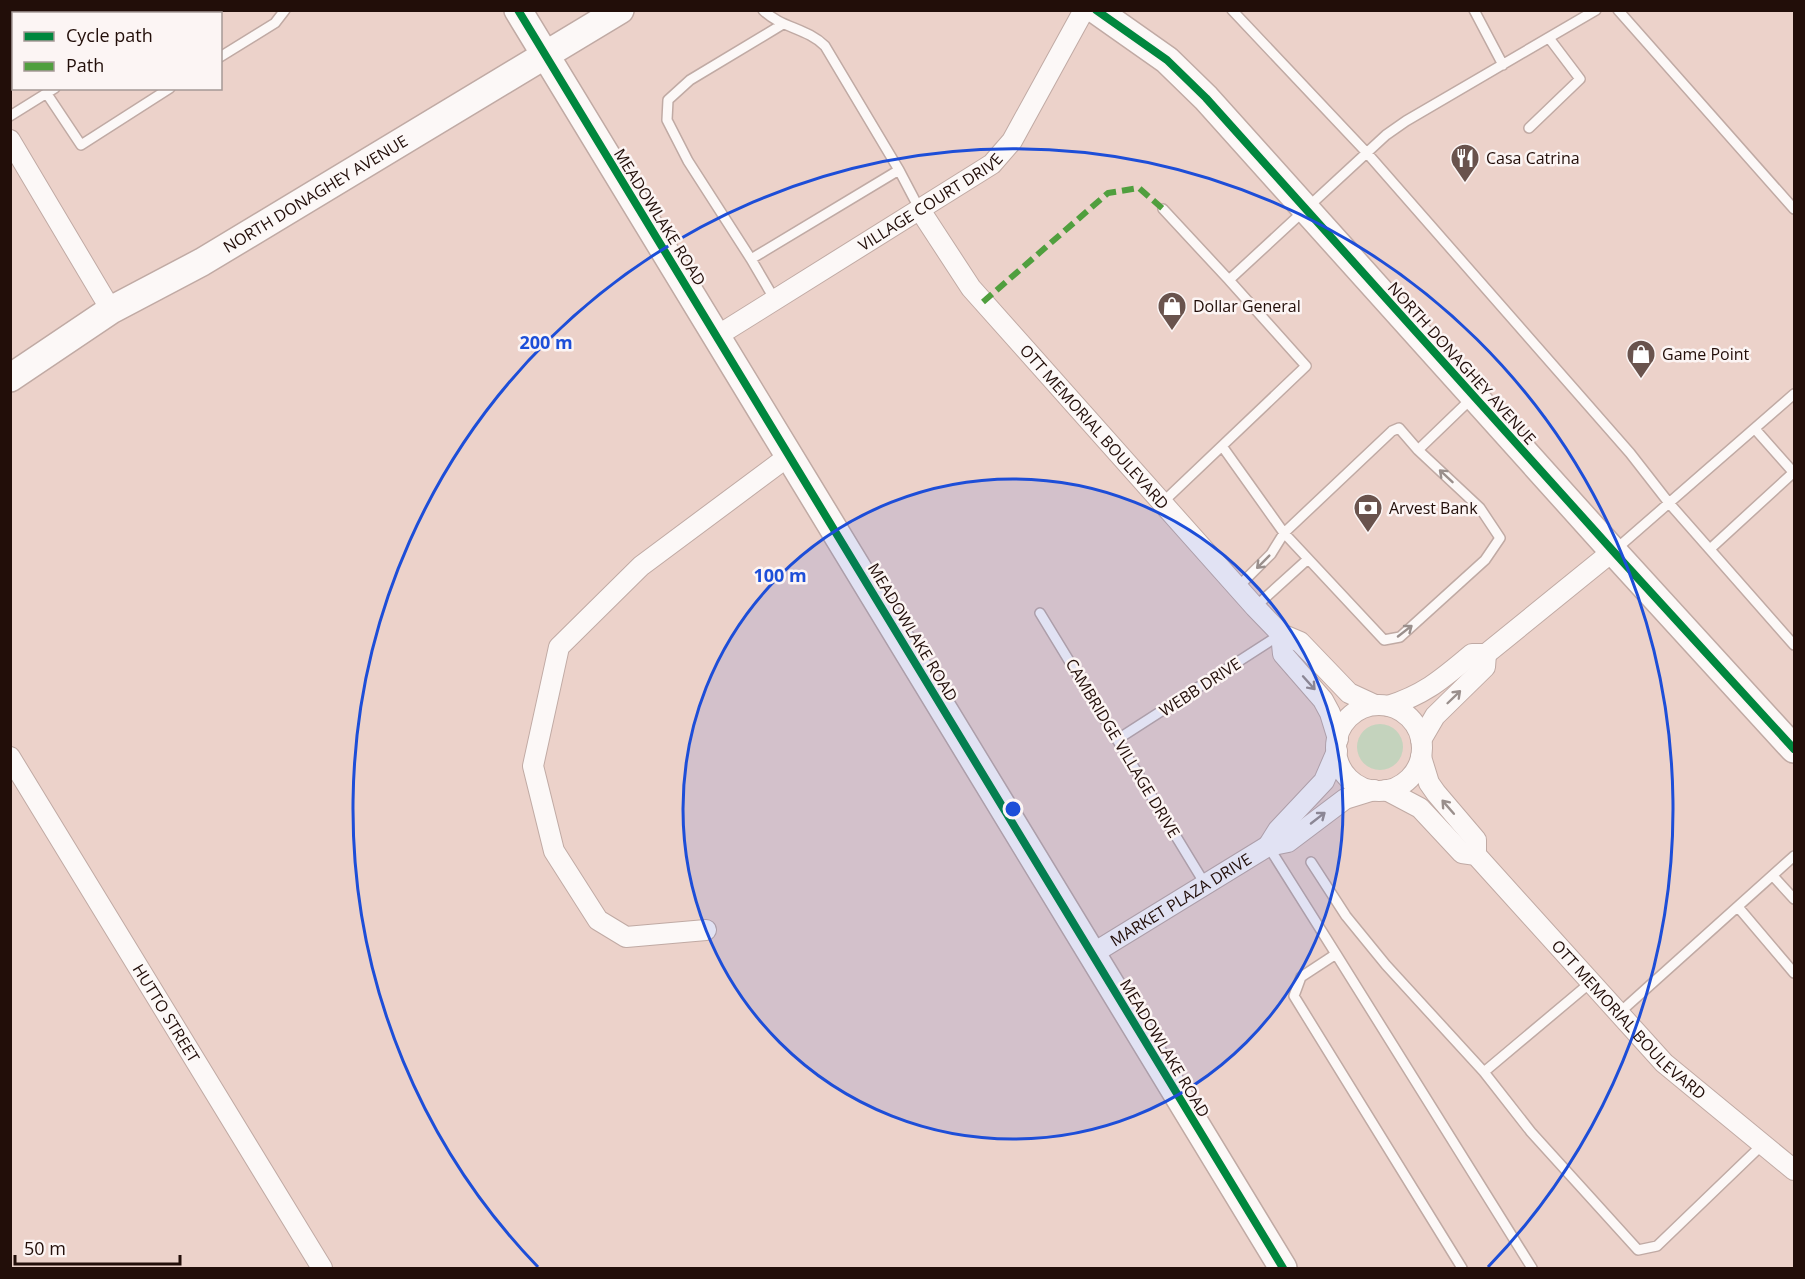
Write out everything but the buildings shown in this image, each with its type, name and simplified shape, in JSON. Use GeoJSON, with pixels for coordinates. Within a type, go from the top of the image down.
{"type":"FeatureCollection","features":[{"type":"Feature","properties":{"kind":"street","name":"MEADOWLAKE ROAD"},"geometry":{"type":"LineString","coordinates":[[518,10],[1283,1269]]}},
{"type":"Feature","properties":{"kind":"street"},"geometry":{"type":"LineString","coordinates":[[582,10],[620,11]]}},
{"type":"Feature","properties":{"kind":"street","name":"VILLAGE COURT DRIVE"},"geometry":{"type":"LineString","coordinates":[[717,336],[992,164],[1011,141],[1084,10]]}},
{"type":"Feature","properties":{"kind":"street","name":"NORTH DONAGHEY AVENUE"},"geometry":{"type":"LineString","coordinates":[[1096,10],[1167,60],[1206,98],[1794,749]]}},
{"type":"Feature","properties":{"kind":"street","name":"NORTH DONAGHEY AVENUE"},"geometry":{"type":"LineString","coordinates":[[10,378],[111,310],[202,262],[620,11]]}},
{"type":"Feature","properties":{"kind":"street"},"geometry":{"type":"LineString","coordinates":[[10,140],[111,310]]}},
{"type":"Feature","properties":{"kind":"street","name":"OTT MEMORIAL BOULEVARD"},"geometry":{"type":"LineString","coordinates":[[920,210],[971,288],[1255,607],[1281,634],[1300,642],[1349,693],[1382,705]]}},
{"type":"Feature","properties":{"kind":"street"},"geometry":{"type":"LineString","coordinates":[[706,930],[626,937],[598,920],[554,850],[533,766],[559,647],[641,566],[790,455]]}},
{"type":"Feature","properties":{"kind":"street"},"geometry":{"type":"LineString","coordinates":[[1486,654],[1485,667],[1435,716],[1409,779],[1380,790],[1358,784],[1349,777],[1340,763],[1337,745],[1342,728],[1352,715],[1415,697],[1428,690],[1473,654],[1486,654],[1613,551]]}},
{"type":"Feature","properties":{"kind":"street","name":"OTT MEMORIAL BOULEVARD"},"geometry":{"type":"LineString","coordinates":[[1281,634],[1283,654],[1323,700],[1330,713],[1337,745]]}},
{"type":"Feature","properties":{"kind":"street"},"geometry":{"type":"LineString","coordinates":[[1382,705],[1410,718],[1421,749]]}},
{"type":"Feature","properties":{"kind":"street","name":"MARKET PLAZA DRIVE"},"geometry":{"type":"LineString","coordinates":[[1268,846],[1278,830],[1324,781],[1337,745]]}},
{"type":"Feature","properties":{"kind":"street","name":"OTT MEMORIAL BOULEVARD"},"geometry":{"type":"LineString","coordinates":[[1421,749],[1429,783],[1476,840],[1476,855]]}},
{"type":"Feature","properties":{"kind":"street","name":"HUTTO STREET"},"geometry":{"type":"LineString","coordinates":[[10,757],[322,1269]]}},
{"type":"Feature","properties":{"kind":"street","name":"OTT MEMORIAL BOULEVARD"},"geometry":{"type":"LineString","coordinates":[[1380,790],[1420,808],[1462,853],[1476,855],[1664,1063],[1794,1170]]}},
{"type":"Feature","properties":{"kind":"street","name":"MARKET PLAZA DRIVE"},"geometry":{"type":"LineString","coordinates":[[1092,954],[1268,846],[1288,842],[1345,799],[1380,790]]}},
{"type":"Feature","properties":{"kind":"lane"},"geometry":{"type":"LineString","coordinates":[[222,56],[275,23],[285,10]]}},
{"type":"Feature","properties":{"kind":"lane"},"geometry":{"type":"LineString","coordinates":[[763,10],[783,24],[804,30],[825,46],[920,210]]}},
{"type":"Feature","properties":{"kind":"lane"},"geometry":{"type":"LineString","coordinates":[[1232,10],[1367,153],[1630,453],[1669,503],[1794,645]]}},
{"type":"Feature","properties":{"kind":"lane"},"geometry":{"type":"LineString","coordinates":[[1474,10],[1503,64]]}},
{"type":"Feature","properties":{"kind":"lane"},"geometry":{"type":"LineString","coordinates":[[1229,280],[1367,153],[1406,121],[1549,38],[1579,15],[1596,10]]}},
{"type":"Feature","properties":{"kind":"lane"},"geometry":{"type":"LineString","coordinates":[[1618,10],[1793,204]]}},
{"type":"Feature","properties":{"kind":"lane"},"geometry":{"type":"LineString","coordinates":[[775,300],[752,259],[688,161],[667,120],[668,100],[690,80],[783,24]]}},
{"type":"Feature","properties":{"kind":"lane"},"geometry":{"type":"LineString","coordinates":[[1529,128],[1580,79],[1549,38]]}},
{"type":"Feature","properties":{"kind":"lane"},"geometry":{"type":"LineString","coordinates":[[10,116],[51,91],[81,145],[167,90]]}},
{"type":"Feature","properties":{"kind":"lane"},"geometry":{"type":"LineString","coordinates":[[752,259],[898,170]]}},
{"type":"Feature","properties":{"kind":"lane"},"geometry":{"type":"LineString","coordinates":[[1162,503],[1306,366],[1163,209]]}},
{"type":"Feature","properties":{"kind":"lane"},"geometry":{"type":"LineString","coordinates":[[1613,551],[1794,394]]}},
{"type":"Feature","properties":{"kind":"lane"},"geometry":{"type":"LineString","coordinates":[[1418,450],[1474,397]]}},
{"type":"Feature","properties":{"kind":"lane"},"geometry":{"type":"LineString","coordinates":[[1222,446],[1284,533],[1384,640],[1400,637],[1485,560],[1500,538],[1480,508],[1418,450],[1400,428],[1392,431],[1284,533],[1271,554],[1238,587]]}},
{"type":"Feature","properties":{"kind":"lane"},"geometry":{"type":"LineString","coordinates":[[1710,549],[1794,473],[1755,429]]}},
{"type":"Feature","properties":{"kind":"lane"},"geometry":{"type":"LineString","coordinates":[[1255,607],[1308,559]]}},
{"type":"Feature","properties":{"kind":"lane","name":"CAMBRIDGE VILLAGE DRIVE"},"geometry":{"type":"LineString","coordinates":[[1040,613],[1205,884]]}},
{"type":"Feature","properties":{"kind":"lane","name":"WEBB DRIVE"},"geometry":{"type":"LineString","coordinates":[[1118,739],[1281,634]]}},
{"type":"Feature","properties":{"kind":"lane"},"geometry":{"type":"LineString","coordinates":[[1268,846],[1532,1269]]}},
{"type":"Feature","properties":{"kind":"lane"},"geometry":{"type":"LineString","coordinates":[[1618,1014],[1794,856]]}},
{"type":"Feature","properties":{"kind":"lane"},"geometry":{"type":"LineString","coordinates":[[1311,862],[1346,916],[1380,957],[1484,1072],[1531,1132],[1638,1250],[1657,1246],[1763,1144]]}},
{"type":"Feature","properties":{"kind":"lane"},"geometry":{"type":"LineString","coordinates":[[1773,876],[1794,899]]}},
{"type":"Feature","properties":{"kind":"lane"},"geometry":{"type":"LineString","coordinates":[[1738,907],[1794,973]]}},
{"type":"Feature","properties":{"kind":"lane"},"geometry":{"type":"LineString","coordinates":[[1336,954],[1301,977],[1293,996],[1462,1269]]}},
{"type":"Feature","properties":{"kind":"lane"},"geometry":{"type":"LineString","coordinates":[[1484,1072],[1590,983]]}},
{"type":"Feature","properties":{"kind":"green space"},"geometry":{"type":"Polygon","coordinates":[[[1380,724],[1396,731],[1403,747],[1396,763],[1380,770],[1364,763],[1357,747],[1364,731],[1380,724]]]}},
{"type":"Feature","properties":{"kind":"marked path"},"geometry":{"type":"LineString","coordinates":[[983,302],[1108,193],[1139,188],[1163,209]]}},
{"type":"Feature","properties":{"kind":"cycle path"},"geometry":{"type":"LineString","coordinates":[[518,10],[1283,1268]]}},
{"type":"Feature","properties":{"kind":"cycle path"},"geometry":{"type":"LineString","coordinates":[[1096,10],[1167,60],[1206,98],[1794,749]]}},
{"type":"Feature","properties":{"kind":"place","name":"Casa Catrina"},"geometry":{"type":"Point","coordinates":[1465,184]}},
{"type":"Feature","properties":{"kind":"place","name":"Dollar General"},"geometry":{"type":"Point","coordinates":[1172,332]}},
{"type":"Feature","properties":{"kind":"place","name":"Game Point"},"geometry":{"type":"Point","coordinates":[1641,380]}},
{"type":"Feature","properties":{"kind":"place","name":"Arvest Bank"},"geometry":{"type":"Point","coordinates":[1368,534]}}]}
